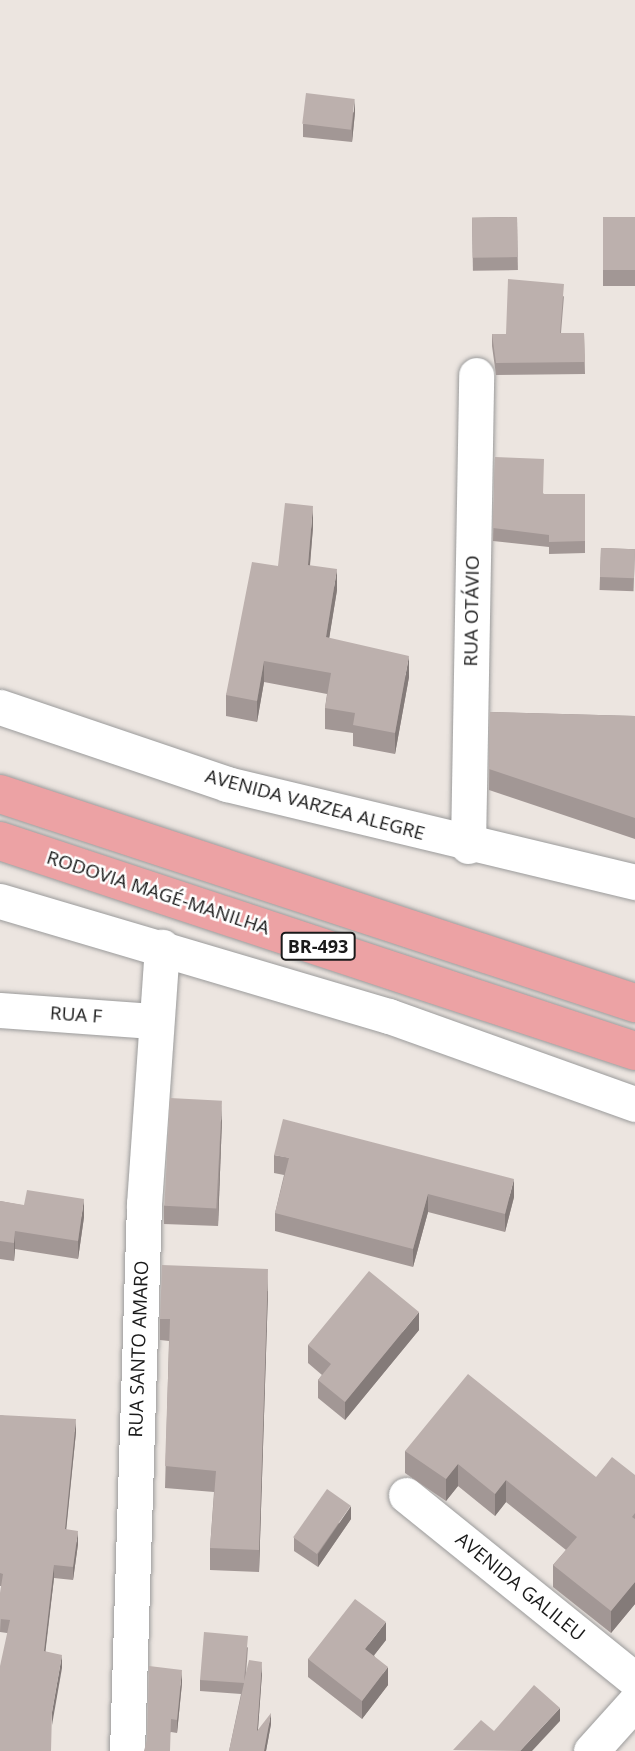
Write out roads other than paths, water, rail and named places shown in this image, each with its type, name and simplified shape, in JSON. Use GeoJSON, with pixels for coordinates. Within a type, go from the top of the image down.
{"type":"FeatureCollection","features":[{"type":"Feature","properties":{"kind":"highway","name":"BR-493"},"geometry":{"type":"LineString","coordinates":[[0,794],[635,1003]]}},
{"type":"Feature","properties":{"kind":"highway","name":"RODOVIA MAGÉ-MANILHA"},"geometry":{"type":"LineString","coordinates":[[0,841],[635,1051]]}},
{"type":"Feature","properties":{"kind":"street","name":"RUA OTÁVIO"},"geometry":{"type":"LineString","coordinates":[[468,846],[475,376]]}},
{"type":"Feature","properties":{"kind":"street","name":"AVENIDA VARZEA ALEGRE"},"geometry":{"type":"LineString","coordinates":[[0,707],[227,783],[468,846],[635,882]]}},
{"type":"Feature","properties":{"kind":"street"},"geometry":{"type":"LineString","coordinates":[[0,901],[389,1016],[635,1104]]}},
{"type":"Feature","properties":{"kind":"street","name":"RUA SANTO AMARO"},"geometry":{"type":"LineString","coordinates":[[127,1751],[153,1021],[162,947]]}},
{"type":"Feature","properties":{"kind":"street","name":"RUA F"},"geometry":{"type":"LineString","coordinates":[[0,1010],[153,1021]]}},
{"type":"Feature","properties":{"kind":"street","name":"AVENIDA GALILEU"},"geometry":{"type":"LineString","coordinates":[[406,1495],[635,1680]]}},
{"type":"Feature","properties":{"kind":"street"},"geometry":{"type":"LineString","coordinates":[[591,1751],[635,1702]]}}]}
